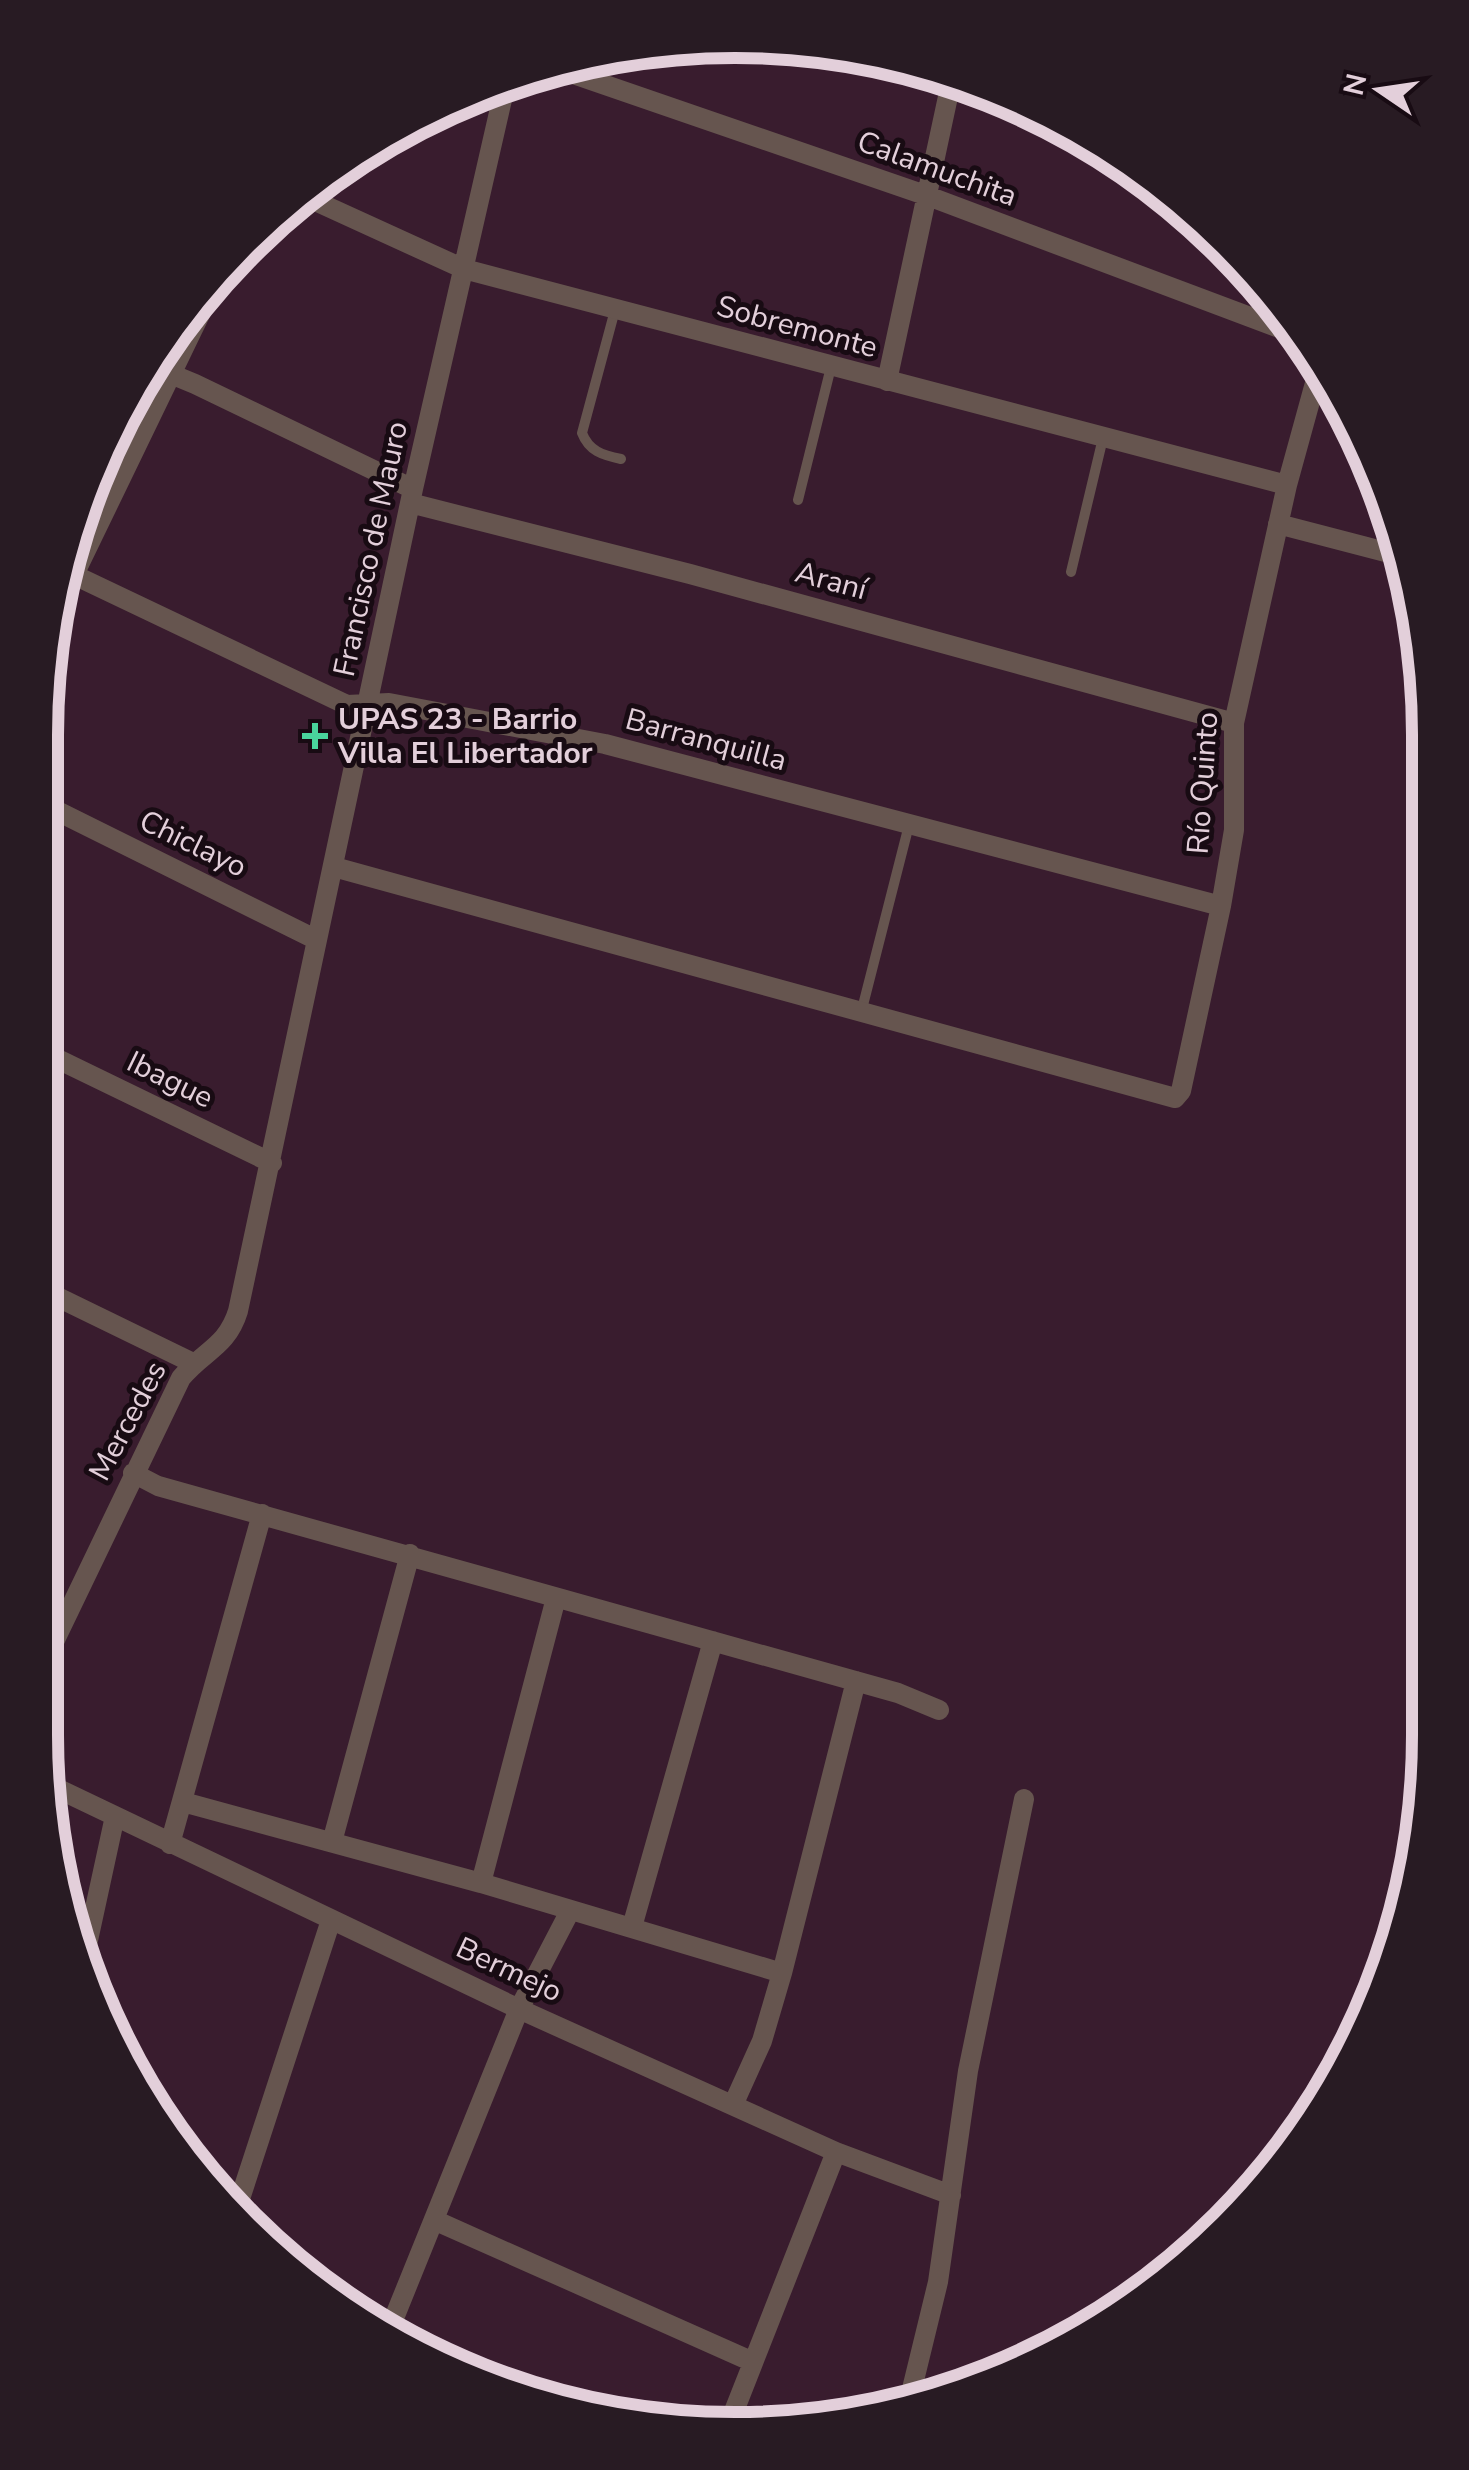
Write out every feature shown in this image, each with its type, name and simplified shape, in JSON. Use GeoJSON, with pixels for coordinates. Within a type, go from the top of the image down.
{"type":"FeatureCollection","features":[{"type":"Feature","properties":{"kind":"street","name":"Calamuchita"},"geometry":{"type":"LineString","coordinates":[[578,77],[928,196],[1274,325]]}},
{"type":"Feature","properties":{"kind":"street"},"geometry":{"type":"LineString","coordinates":[[887,381],[949,92]]}},
{"type":"Feature","properties":{"kind":"street","name":"Francisco de Mauro"},"geometry":{"type":"LineString","coordinates":[[193,1363],[220,1345],[232,1331],[272,1163],[412,496],[502,99]]}},
{"type":"Feature","properties":{"kind":"street","name":"Sobremonte"},"geometry":{"type":"LineString","coordinates":[[317,202],[464,269],[1287,485]]}},
{"type":"Feature","properties":{"kind":"street"},"geometry":{"type":"LineString","coordinates":[[80,562],[196,323]]}},
{"type":"Feature","properties":{"kind":"street","name":"Araní"},"geometry":{"type":"LineString","coordinates":[[164,371],[412,496],[1234,723]]}},
{"type":"Feature","properties":{"kind":"street","name":"Río Quinto"},"geometry":{"type":"LineString","coordinates":[[860,1014],[1161,1096],[1175,1098],[1181,1091],[1222,906],[1234,830],[1234,723],[1287,485],[1314,385]]}},
{"type":"Feature","properties":{"kind":"street"},"geometry":{"type":"LineString","coordinates":[[1278,524],[1386,552]]}},
{"type":"Feature","properties":{"kind":"street","name":"Barranquilla"},"geometry":{"type":"LineString","coordinates":[[77,576],[347,705],[389,703],[605,744],[1222,906]]}},
{"type":"Feature","properties":{"kind":"street","name":"Chiclayo"},"geometry":{"type":"LineString","coordinates":[[58,811],[317,940]]}},
{"type":"Feature","properties":{"kind":"street"},"geometry":{"type":"LineString","coordinates":[[334,867],[860,1014]]}},
{"type":"Feature","properties":{"kind":"street","name":"Ibague"},"geometry":{"type":"LineString","coordinates":[[58,1059],[272,1163]]}},
{"type":"Feature","properties":{"kind":"street"},"geometry":{"type":"LineString","coordinates":[[58,1297],[193,1363]]}},
{"type":"Feature","properties":{"kind":"street","name":"Mercedes"},"geometry":{"type":"LineString","coordinates":[[58,1633],[133,1473],[181,1378],[193,1363]]}},
{"type":"Feature","properties":{"kind":"street"},"geometry":{"type":"LineString","coordinates":[[133,1473],[158,1486],[898,1693],[938,1710]]}},
{"type":"Feature","properties":{"kind":"street"},"geometry":{"type":"LineString","coordinates":[[170,1844],[262,1514]]}},
{"type":"Feature","properties":{"kind":"street"},"geometry":{"type":"LineString","coordinates":[[332,1842],[410,1554]]}},
{"type":"Feature","properties":{"kind":"street"},"geometry":{"type":"LineString","coordinates":[[481,1884],[556,1598]]}},
{"type":"Feature","properties":{"kind":"street"},"geometry":{"type":"LineString","coordinates":[[632,1927],[713,1641]]}},
{"type":"Feature","properties":{"kind":"street"},"geometry":{"type":"LineString","coordinates":[[733,2105],[762,2041],[782,1973],[856,1681]]}},
{"type":"Feature","properties":{"kind":"street","name":"Bermejo"},"geometry":{"type":"LineString","coordinates":[[60,1790],[518,2009],[836,2152],[951,2195]]}},
{"type":"Feature","properties":{"kind":"street"},"geometry":{"type":"LineString","coordinates":[[912,2388],[938,2282],[968,2071],[1024,1799]]}},
{"type":"Feature","properties":{"kind":"street"},"geometry":{"type":"LineString","coordinates":[[183,1802],[632,1927],[782,1973]]}},
{"type":"Feature","properties":{"kind":"street"},"geometry":{"type":"LineString","coordinates":[[89,1938],[115,1816]]}},
{"type":"Feature","properties":{"kind":"street"},"geometry":{"type":"LineString","coordinates":[[393,2320],[518,2009],[570,1911]]}},
{"type":"Feature","properties":{"kind":"street"},"geometry":{"type":"LineString","coordinates":[[240,2197],[331,1920]]}},
{"type":"Feature","properties":{"kind":"street"},"geometry":{"type":"LineString","coordinates":[[734,2412],[836,2152]]}},
{"type":"Feature","properties":{"kind":"street"},"geometry":{"type":"LineString","coordinates":[[434,2220],[754,2362]]}},
{"type":"Feature","properties":{"kind":"lane"},"geometry":{"type":"LineString","coordinates":[[615,310],[582,433],[586,444],[600,454],[620,459]]}},
{"type":"Feature","properties":{"kind":"lane"},"geometry":{"type":"LineString","coordinates":[[798,500],[831,367]]}},
{"type":"Feature","properties":{"kind":"lane"},"geometry":{"type":"LineString","coordinates":[[1071,572],[1103,438]]}},
{"type":"Feature","properties":{"kind":"lane"},"geometry":{"type":"LineString","coordinates":[[860,1014],[909,825]]}},
{"type":"Feature","properties":{"kind":"place","name":"UPAS 23 - Barrio Villa El Libertador"},"geometry":{"type":"Point","coordinates":[315,736]}}]}
